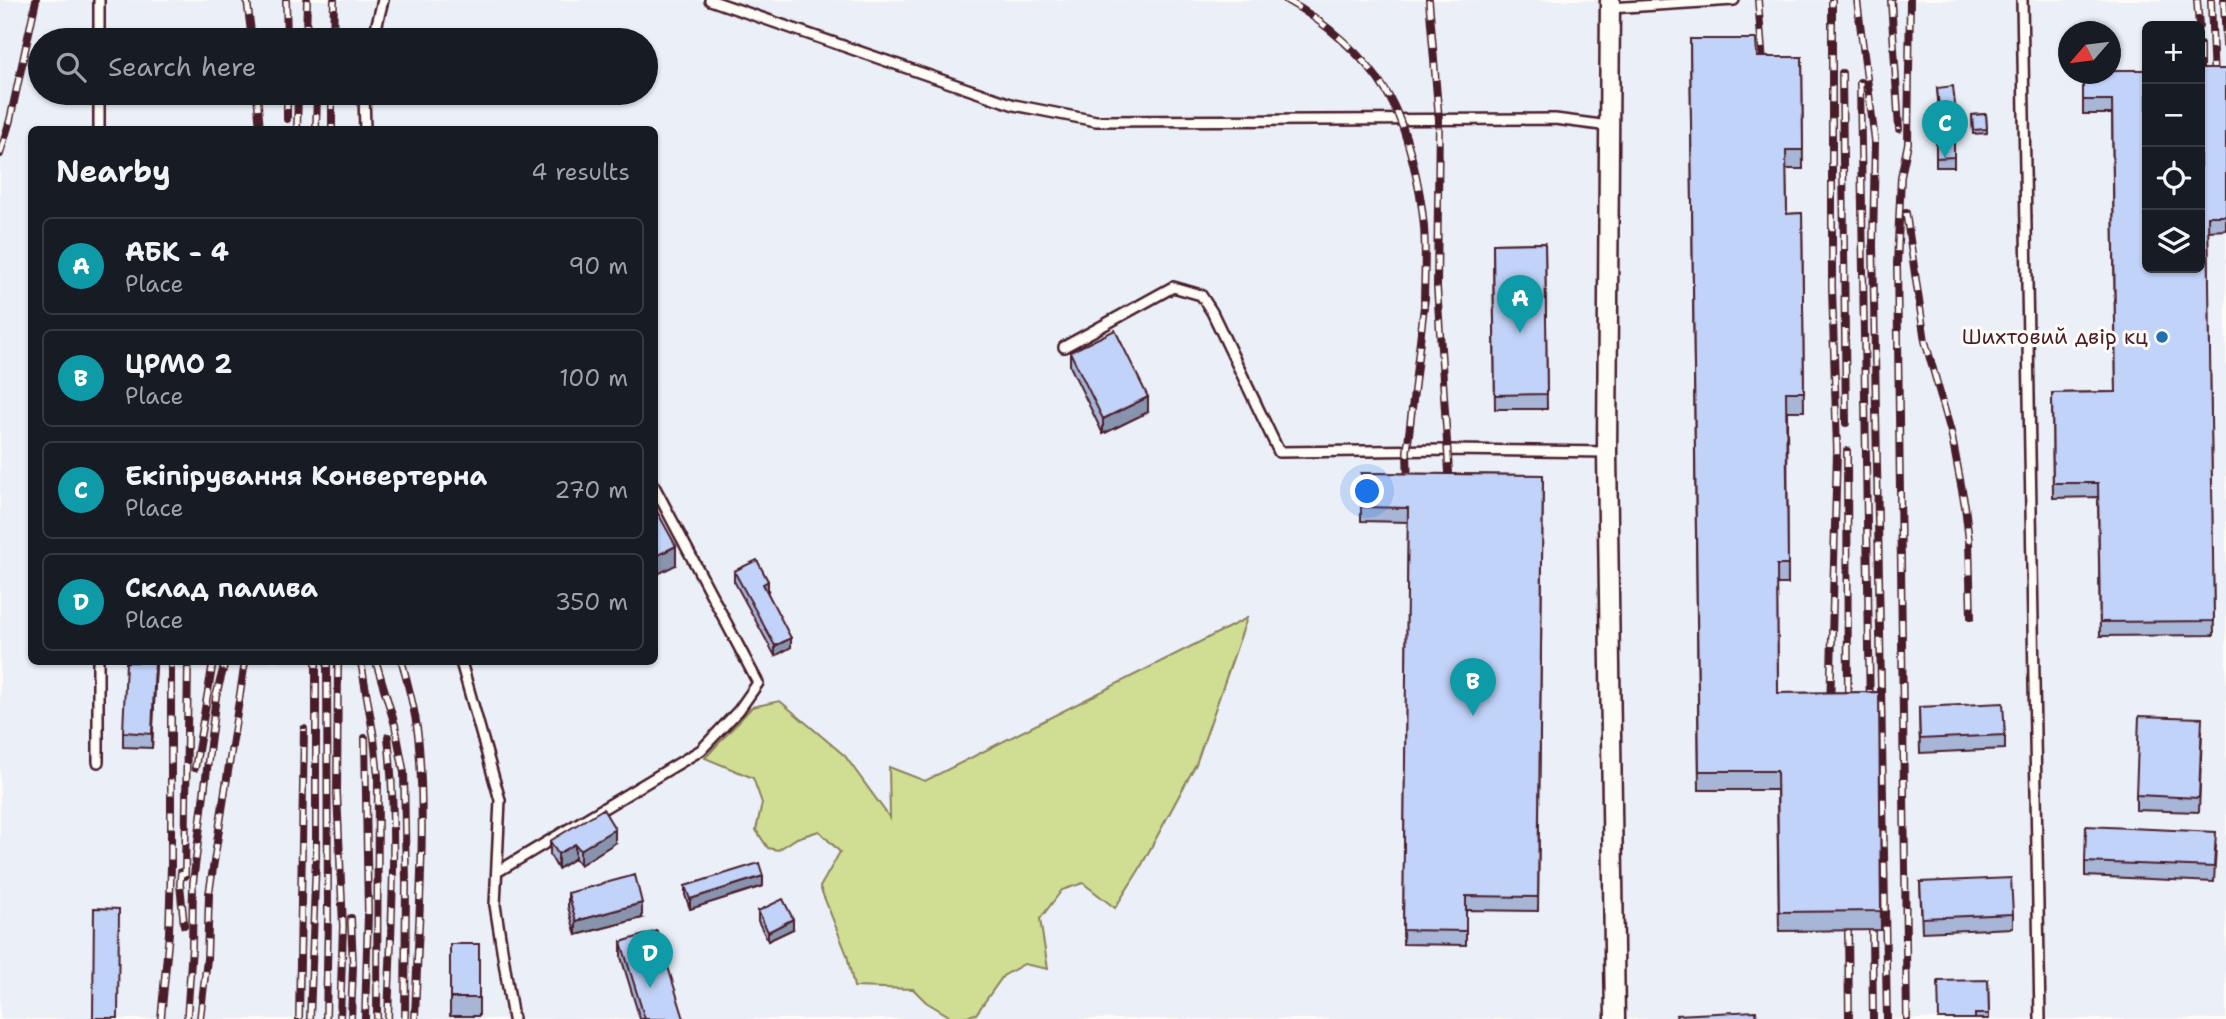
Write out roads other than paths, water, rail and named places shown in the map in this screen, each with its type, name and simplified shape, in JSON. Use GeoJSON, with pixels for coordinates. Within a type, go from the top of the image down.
{"type":"FeatureCollection","features":[{"type":"Feature","properties":{"kind":"street"},"geometry":{"type":"LineString","coordinates":[[1610,4],[1608,452],[1615,1019]]}},
{"type":"Feature","properties":{"kind":"lane"},"geometry":{"type":"LineString","coordinates":[[99,0],[99,28]]}},
{"type":"Feature","properties":{"kind":"lane"},"geometry":{"type":"LineString","coordinates":[[376,28],[383,0]]}},
{"type":"Feature","properties":{"kind":"lane"},"geometry":{"type":"LineString","coordinates":[[710,0],[1014,105],[1096,121],[1555,119],[1609,126]]}},
{"type":"Feature","properties":{"kind":"lane"},"geometry":{"type":"LineString","coordinates":[[1610,4],[1734,0]]}},
{"type":"Feature","properties":{"kind":"lane"},"geometry":{"type":"LineString","coordinates":[[2022,0],[2040,1019]]}},
{"type":"Feature","properties":{"kind":"lane"},"geometry":{"type":"LineString","coordinates":[[99,105],[99,126]]}},
{"type":"Feature","properties":{"kind":"lane"},"geometry":{"type":"LineString","coordinates":[[364,105],[365,126]]}},
{"type":"Feature","properties":{"kind":"lane"},"geometry":{"type":"LineString","coordinates":[[1064,347],[1172,287],[1201,295],[1212,312],[1279,452],[1608,452]]}},
{"type":"Feature","properties":{"kind":"lane"},"geometry":{"type":"LineString","coordinates":[[497,872],[701,750],[739,710],[758,683],[658,494]]}},
{"type":"Feature","properties":{"kind":"lane"},"geometry":{"type":"LineString","coordinates":[[98,665],[98,762]]}},
{"type":"Feature","properties":{"kind":"lane"},"geometry":{"type":"LineString","coordinates":[[462,665],[500,800],[495,905],[513,1019]]}},
{"type":"Feature","properties":{"kind":"railway"},"geometry":{"type":"LineString","coordinates":[[30,28],[36,0]]}},
{"type":"Feature","properties":{"kind":"railway"},"geometry":{"type":"LineString","coordinates":[[247,0],[250,28]]}},
{"type":"Feature","properties":{"kind":"railway"},"geometry":{"type":"LineString","coordinates":[[286,0],[287,28]]}},
{"type":"Feature","properties":{"kind":"railway"},"geometry":{"type":"LineString","coordinates":[[306,28],[307,0]]}},
{"type":"Feature","properties":{"kind":"railway"},"geometry":{"type":"LineString","coordinates":[[333,28],[334,0]]}},
{"type":"Feature","properties":{"kind":"railway"},"geometry":{"type":"LineString","coordinates":[[1286,0],[1343,40],[1378,79],[1394,107],[1412,158],[1422,212],[1425,247],[1424,307]]}},
{"type":"Feature","properties":{"kind":"railway"},"geometry":{"type":"LineString","coordinates":[[1429,0],[1439,120],[1437,287],[1450,488]]}},
{"type":"Feature","properties":{"kind":"railway"},"geometry":{"type":"LineString","coordinates":[[1758,0],[1764,76]]}},
{"type":"Feature","properties":{"kind":"railway"},"geometry":{"type":"LineString","coordinates":[[1830,710],[1837,451],[1832,287],[1832,0]]}},
{"type":"Feature","properties":{"kind":"railway"},"geometry":{"type":"LineString","coordinates":[[1857,0],[1875,141],[1873,245],[1887,1019]]}},
{"type":"Feature","properties":{"kind":"railway"},"geometry":{"type":"LineString","coordinates":[[1891,0],[1899,129]]}},
{"type":"Feature","properties":{"kind":"railway"},"geometry":{"type":"LineString","coordinates":[[1907,1019],[1897,264],[1901,177],[1908,143],[1910,0]]}},
{"type":"Feature","properties":{"kind":"railway"},"geometry":{"type":"LineString","coordinates":[[2197,0],[2199,21]]}},
{"type":"Feature","properties":{"kind":"railway"},"geometry":{"type":"LineString","coordinates":[[2211,0],[2214,83]]}},
{"type":"Feature","properties":{"kind":"railway"},"geometry":{"type":"LineString","coordinates":[[2224,0],[2226,45]]}},
{"type":"Feature","properties":{"kind":"railway"},"geometry":{"type":"LineString","coordinates":[[0,154],[28,37]]}},
{"type":"Feature","properties":{"kind":"railway"},"geometry":{"type":"LineString","coordinates":[[1842,73],[1846,423]]}},
{"type":"Feature","properties":{"kind":"railway"},"geometry":{"type":"LineString","coordinates":[[1860,82],[1870,711]]}},
{"type":"Feature","properties":{"kind":"railway"},"geometry":{"type":"LineString","coordinates":[[258,105],[260,126]]}},
{"type":"Feature","properties":{"kind":"railway"},"geometry":{"type":"LineString","coordinates":[[287,105],[287,119]]}},
{"type":"Feature","properties":{"kind":"railway"},"geometry":{"type":"LineString","coordinates":[[297,126],[298,105]]}},
{"type":"Feature","properties":{"kind":"railway"},"geometry":{"type":"LineString","coordinates":[[316,126],[317,105]]}},
{"type":"Feature","properties":{"kind":"railway"},"geometry":{"type":"LineString","coordinates":[[332,105],[332,126]]}},
{"type":"Feature","properties":{"kind":"railway"},"geometry":{"type":"LineString","coordinates":[[1906,213],[1925,341],[1951,432],[1965,506],[1969,541],[1971,617]]}},
{"type":"Feature","properties":{"kind":"railway"},"geometry":{"type":"LineString","coordinates":[[1408,488],[1407,451],[1425,298]]}},
{"type":"Feature","properties":{"kind":"railway"},"geometry":{"type":"LineString","coordinates":[[1847,451],[1848,710]]}},
{"type":"Feature","properties":{"kind":"railway"},"geometry":{"type":"LineString","coordinates":[[161,1019],[169,933],[171,866],[171,665]]}},
{"type":"Feature","properties":{"kind":"railway"},"geometry":{"type":"LineString","coordinates":[[185,876],[188,665]]}},
{"type":"Feature","properties":{"kind":"railway"},"geometry":{"type":"LineString","coordinates":[[195,768],[212,665]]}},
{"type":"Feature","properties":{"kind":"railway"},"geometry":{"type":"LineString","coordinates":[[187,1019],[193,883],[216,696],[224,665]]}},
{"type":"Feature","properties":{"kind":"railway"},"geometry":{"type":"LineString","coordinates":[[200,1019],[207,959],[209,894],[245,665]]}},
{"type":"Feature","properties":{"kind":"railway"},"geometry":{"type":"LineString","coordinates":[[310,1019],[316,857],[316,665]]}},
{"type":"Feature","properties":{"kind":"railway"},"geometry":{"type":"LineString","coordinates":[[326,1019],[327,665]]}},
{"type":"Feature","properties":{"kind":"railway"},"geometry":{"type":"LineString","coordinates":[[338,665],[337,793],[343,926],[340,1019]]}},
{"type":"Feature","properties":{"kind":"railway"},"geometry":{"type":"LineString","coordinates":[[362,665],[378,776],[377,1019]]}},
{"type":"Feature","properties":{"kind":"railway"},"geometry":{"type":"LineString","coordinates":[[377,665],[395,725],[404,773],[405,1019]]}},
{"type":"Feature","properties":{"kind":"railway"},"geometry":{"type":"LineString","coordinates":[[403,665],[416,724],[421,780],[421,882],[415,1019]]}},
{"type":"Feature","properties":{"kind":"railway"},"geometry":{"type":"LineString","coordinates":[[299,1019],[304,729]]}},
{"type":"Feature","properties":{"kind":"railway"},"geometry":{"type":"LineString","coordinates":[[388,737],[393,842],[388,1019]]}},
{"type":"Feature","properties":{"kind":"railway"},"geometry":{"type":"LineString","coordinates":[[365,738],[368,913],[365,1019]]}},
{"type":"Feature","properties":{"kind":"railway"},"geometry":{"type":"LineString","coordinates":[[181,872],[184,925]]}},
{"type":"Feature","properties":{"kind":"railway"},"geometry":{"type":"LineString","coordinates":[[351,918],[351,1019]]}},
{"type":"Feature","properties":{"kind":"railway"},"geometry":{"type":"LineString","coordinates":[[1848,930],[1849,1019]]}},
{"type":"Feature","properties":{"kind":"railway"},"geometry":{"type":"LineString","coordinates":[[1872,930],[1873,1019]]}},
{"type":"Feature","properties":{"kind":"place","name":"Екіпірування Конвертерна"},"geometry":{"type":"Point","coordinates":[1945,158]}},
{"type":"Feature","properties":{"kind":"place","name":"АБК - 4"},"geometry":{"type":"Point","coordinates":[1520,333]}},
{"type":"Feature","properties":{"kind":"place","name":"Шихтовий двір кц"},"geometry":{"type":"Point","coordinates":[2162,337]}},
{"type":"Feature","properties":{"kind":"place","name":"ЦРМО 2"},"geometry":{"type":"Point","coordinates":[1473,716]}},
{"type":"Feature","properties":{"kind":"place","name":"Склад палива"},"geometry":{"type":"Point","coordinates":[650,988]}}]}
